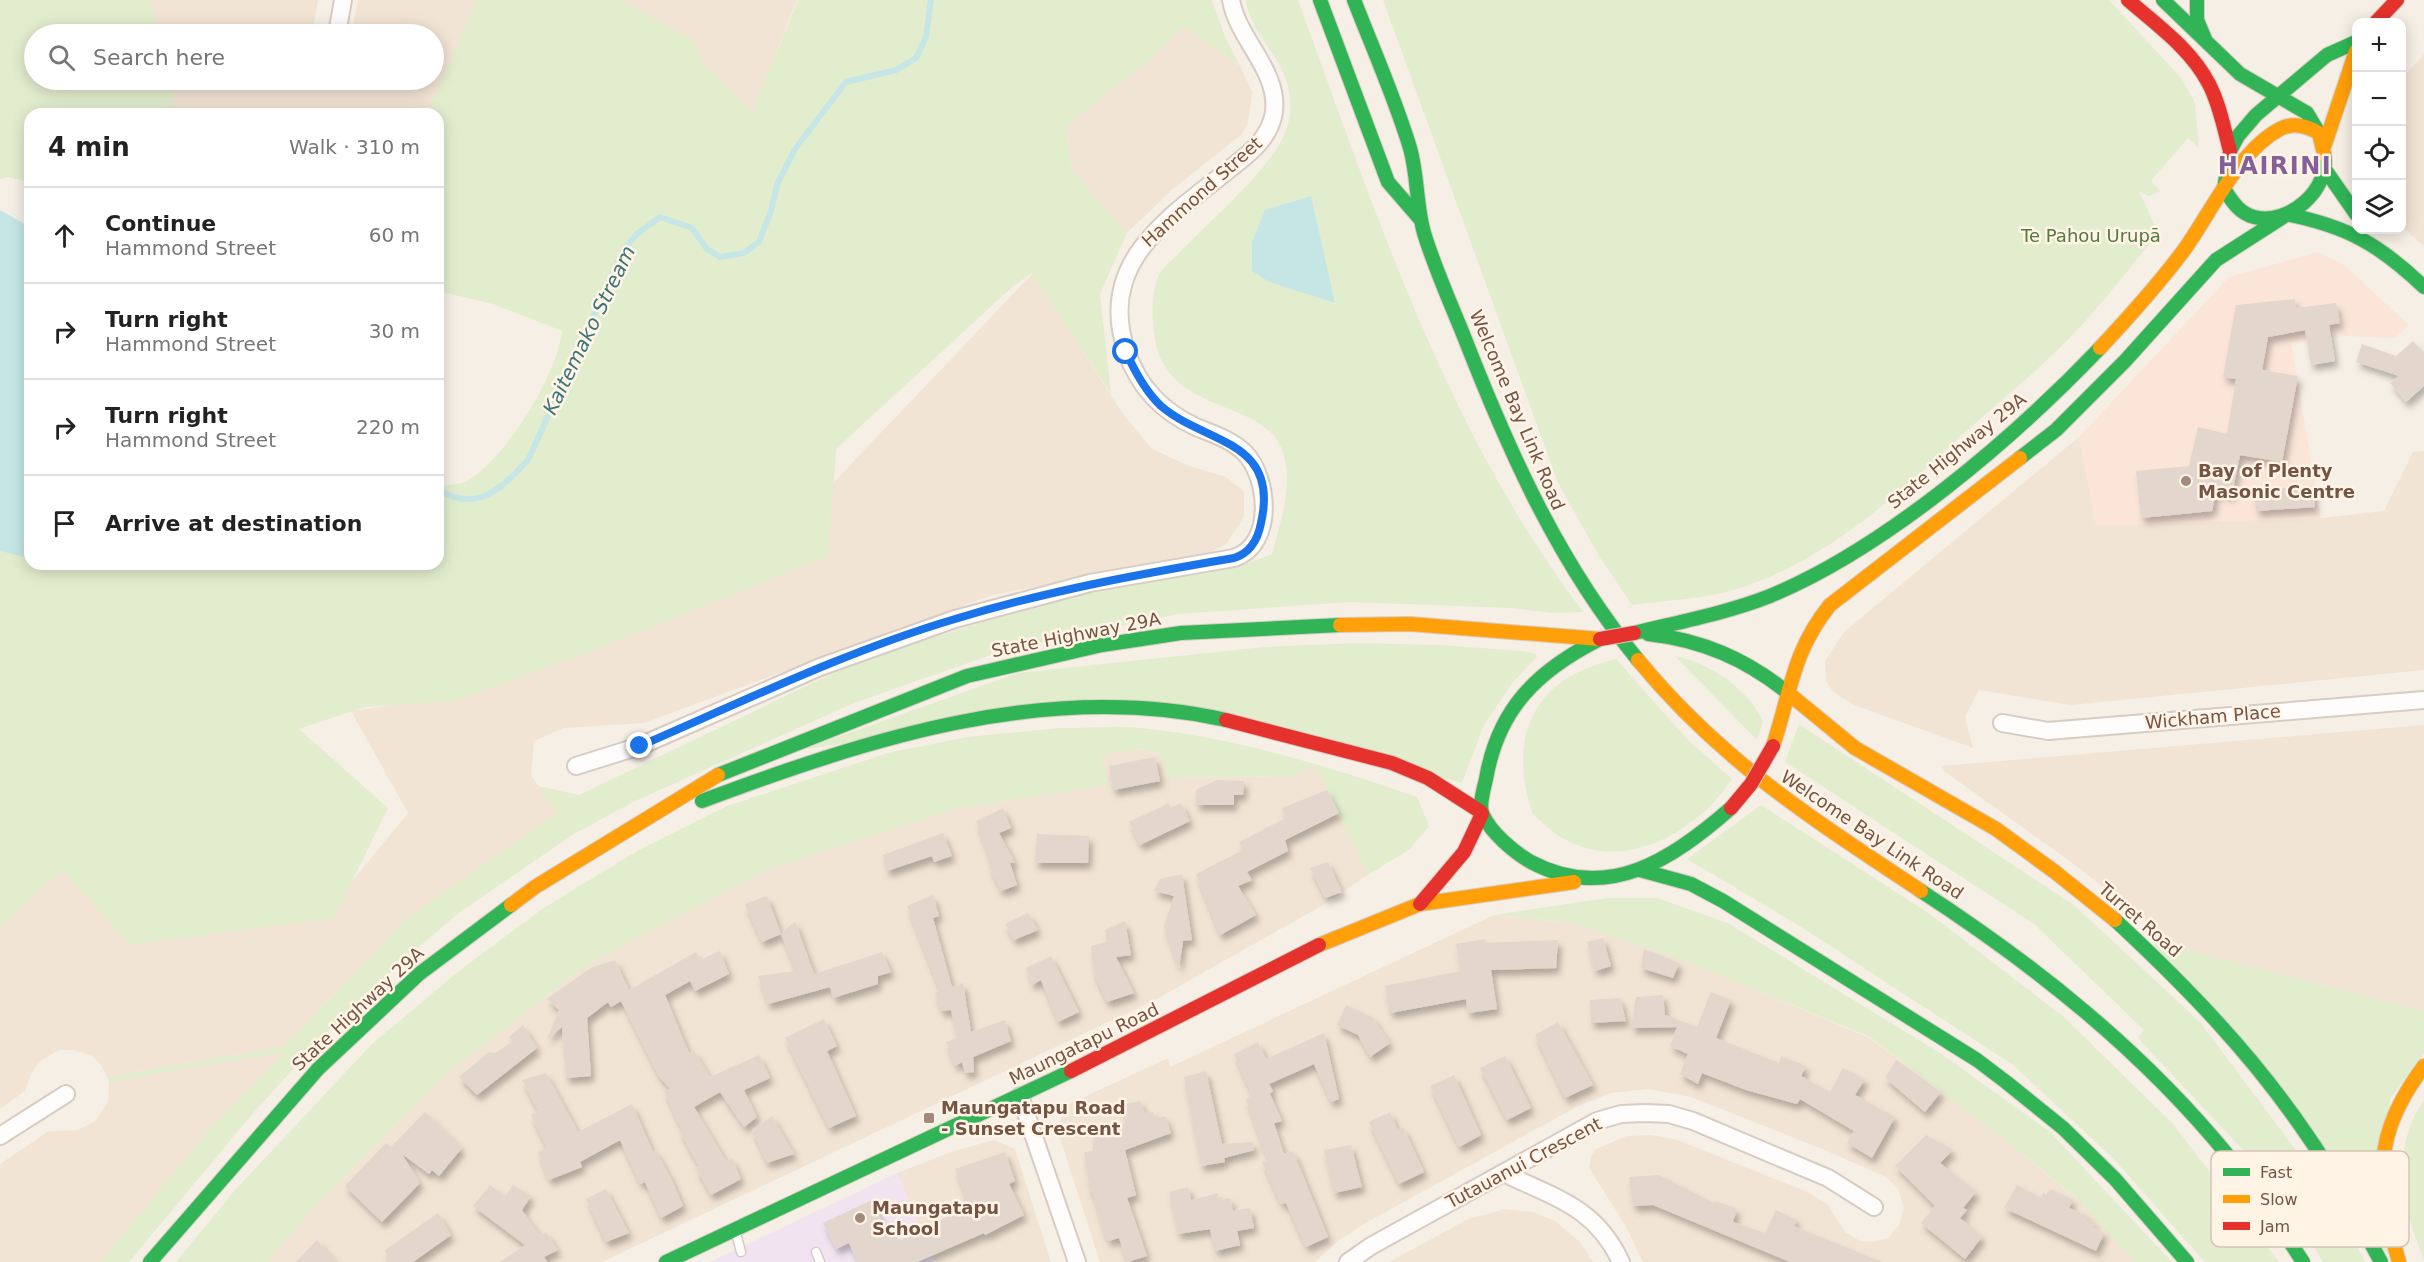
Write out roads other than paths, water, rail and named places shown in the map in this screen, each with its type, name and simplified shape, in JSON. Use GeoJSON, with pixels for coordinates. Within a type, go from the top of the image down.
{"type":"FeatureCollection","features":[{"type":"Feature","properties":{"kind":"main road","name":"Welcome Bay Link Road"},"geometry":{"type":"LineString","coordinates":[[1320,0],[1388,182],[1420,219]]}},
{"type":"Feature","properties":{"kind":"main road","name":"Welcome Bay Link Road"},"geometry":{"type":"LineString","coordinates":[[1354,0],[1415,170],[1420,219],[1478,372],[1531,496],[1590,597],[1641,664],[1699,727],[1762,783],[1826,831],[1993,939],[2085,1012],[2198,1118],[2224,1151]]}},
{"type":"Feature","properties":{"kind":"main road"},"geometry":{"type":"LineString","coordinates":[[2128,0],[2159,25],[2189,57],[2208,82],[2230,150]]}},
{"type":"Feature","properties":{"kind":"main road"},"geometry":{"type":"LineString","coordinates":[[2157,0],[2155,10],[2159,25]]}},
{"type":"Feature","properties":{"kind":"main road"},"geometry":{"type":"LineString","coordinates":[[1788,693],[1801,644],[1814,622],[1830,605],[2056,430],[2125,361],[2216,260],[2310,199],[2324,168],[2322,140],[2307,114],[2240,74],[2163,0]]}},
{"type":"Feature","properties":{"kind":"main road"},"geometry":{"type":"LineString","coordinates":[[2197,0],[2197,20],[2206,41]]}},
{"type":"Feature","properties":{"kind":"main road"},"geometry":{"type":"LineString","coordinates":[[2380,18],[2397,0]]}},
{"type":"Feature","properties":{"kind":"main road"},"geometry":{"type":"LineString","coordinates":[[2352,44],[2327,55],[2256,115],[2238,136],[2230,150],[2225,170],[2224,189],[2227,198],[2248,214],[2287,216],[2335,225],[2368,235],[2424,287]]}},
{"type":"Feature","properties":{"kind":"main road"},"geometry":{"type":"LineString","coordinates":[[2322,140],[2336,106],[2350,81],[2352,71]]}},
{"type":"Feature","properties":{"kind":"main road"},"geometry":{"type":"LineString","coordinates":[[2224,189],[2275,132],[2283,127],[2299,125],[2322,140]]}},
{"type":"Feature","properties":{"kind":"main road"},"geometry":{"type":"LineString","coordinates":[[2324,168],[2352,208]]}},
{"type":"Feature","properties":{"kind":"main road","name":"State Highway 29A"},"geometry":{"type":"LineString","coordinates":[[150,1262],[277,1113],[371,1016],[419,974],[535,887],[729,769],[967,676],[1102,645],[1181,633],[1410,624],[1600,639],[1656,631],[1785,590],[1854,554],[1911,513],[2006,437],[2108,340],[2189,243],[2224,189]]}},
{"type":"Feature","properties":{"kind":"main road","name":"Turret Road"},"geometry":{"type":"LineString","coordinates":[[1656,631],[1739,658],[1788,693],[1820,722],[1865,754],[1929,788],[2038,859],[2153,952],[2208,1009],[2298,1121],[2318,1151]]}},
{"type":"Feature","properties":{"kind":"main road","name":"Maungatapu Road"},"geometry":{"type":"LineString","coordinates":[[1420,904],[1460,862],[1474,840],[1489,763],[1503,724],[1513,707],[1524,692],[1552,665],[1600,639]]}},
{"type":"Feature","properties":{"kind":"main road","name":"Maungatapu Road"},"geometry":{"type":"LineString","coordinates":[[666,1262],[1020,1096],[1312,948],[1420,904],[1608,879],[1641,870],[1685,846],[1731,808],[1750,784],[1773,746],[1788,693]]}},
{"type":"Feature","properties":{"kind":"main road","name":"State Highway 29A"},"geometry":{"type":"LineString","coordinates":[[630,829],[772,774],[845,750],[956,723],[1079,708],[1130,708],[1213,717],[1335,747],[1417,773],[1452,791],[1481,813],[1516,852],[1528,861],[1554,873],[1587,880]]}},
{"type":"Feature","properties":{"kind":"main road"},"geometry":{"type":"LineString","coordinates":[[1641,870],[1691,884],[1723,901],[1968,1054],[2011,1084],[2046,1111],[2110,1172],[2187,1262]]}},
{"type":"Feature","properties":{"kind":"main road"},"geometry":{"type":"LineString","coordinates":[[2384,1151],[2397,1107],[2406,1089],[2424,1066]]}},
{"type":"Feature","properties":{"kind":"main road","name":"Welcome Bay Link Road"},"geometry":{"type":"LineString","coordinates":[[2294,1247],[2303,1262]]}},
{"type":"Feature","properties":{"kind":"main road","name":"Turret Road"},"geometry":{"type":"LineString","coordinates":[[2373,1247],[2381,1262]]}},
{"type":"Feature","properties":{"kind":"main road"},"geometry":{"type":"LineString","coordinates":[[2395,1247],[2399,1262]]}},
{"type":"Feature","properties":{"kind":"street"},"geometry":{"type":"LineString","coordinates":[[339,24],[343,0]]}},
{"type":"Feature","properties":{"kind":"street","name":"Hammond Street"},"geometry":{"type":"LineString","coordinates":[[576,766],[640,746],[820,667],[955,619],[1090,583],[1234,558],[1251,548],[1260,529],[1263,506],[1261,484],[1253,465],[1235,446],[1171,413],[1149,392],[1126,352],[1120,318],[1126,274],[1146,239],[1163,222],[1254,150],[1270,125],[1274,104],[1270,80],[1241,30],[1231,0]]}},
{"type":"Feature","properties":{"kind":"street","name":"Wickham Place"},"geometry":{"type":"LineString","coordinates":[[2001,723],[2048,731],[2424,700]]}},
{"type":"Feature","properties":{"kind":"street"},"geometry":{"type":"LineString","coordinates":[[0,1136],[66,1094]]}},
{"type":"Feature","properties":{"kind":"street"},"geometry":{"type":"LineString","coordinates":[[1020,1096],[1077,1262]]}},
{"type":"Feature","properties":{"kind":"street","name":"Tutauanui Crescent"},"geometry":{"type":"LineString","coordinates":[[1348,1262],[1371,1246],[1597,1121],[1621,1114],[1669,1114],[1693,1121],[1828,1178],[1874,1207]]}},
{"type":"Feature","properties":{"kind":"street"},"geometry":{"type":"LineString","coordinates":[[1504,1173],[1576,1206],[1600,1228],[1621,1262]]}},
{"type":"Feature","properties":{"kind":"lane"},"geometry":{"type":"LineString","coordinates":[[735,1229],[741,1252]]}},
{"type":"Feature","properties":{"kind":"lane"},"geometry":{"type":"LineString","coordinates":[[816,1252],[820,1262]]}},
{"type":"Feature","properties":{"kind":"water"},"geometry":{"type":"Polygon","coordinates":[[[1311,196],[1335,303],[1269,282],[1252,271],[1252,242],[1265,210],[1311,196]]]}},
{"type":"Feature","properties":{"kind":"water"},"geometry":{"type":"Polygon","coordinates":[[[0,210],[24,224],[24,557],[0,551],[0,210]]]}},
{"type":"Feature","properties":{"kind":"waterway","name":"Kaitemako Stream"},"geometry":{"type":"LineString","coordinates":[[444,492],[465,499],[488,494],[509,480],[528,460],[624,249],[637,234],[660,217],[692,228],[707,249],[720,257],[744,253],[759,242],[771,211],[777,185],[795,149],[846,82],[896,70],[916,58],[926,37],[931,0]]}},
{"type":"Feature","properties":{"kind":"place","name":"Bay of Plenty Masonic Centre"},"geometry":{"type":"Point","coordinates":[2186,481]}},
{"type":"Feature","properties":{"kind":"place","name":"Maungatapu Road - Sunset Crescent"},"geometry":{"type":"Point","coordinates":[929,1118]}},
{"type":"Feature","properties":{"kind":"place","name":"Maungatapu School"},"geometry":{"type":"Point","coordinates":[860,1218]}},
{"type":"Feature","properties":{"kind":"district","name":"HAIRINI"},"geometry":{"type":"Point","coordinates":[2275,166]}},
{"type":"Feature","properties":{"kind":"park label","name":"Te Pahou Urupā"},"geometry":{"type":"Point","coordinates":[2091,236]}}]}
